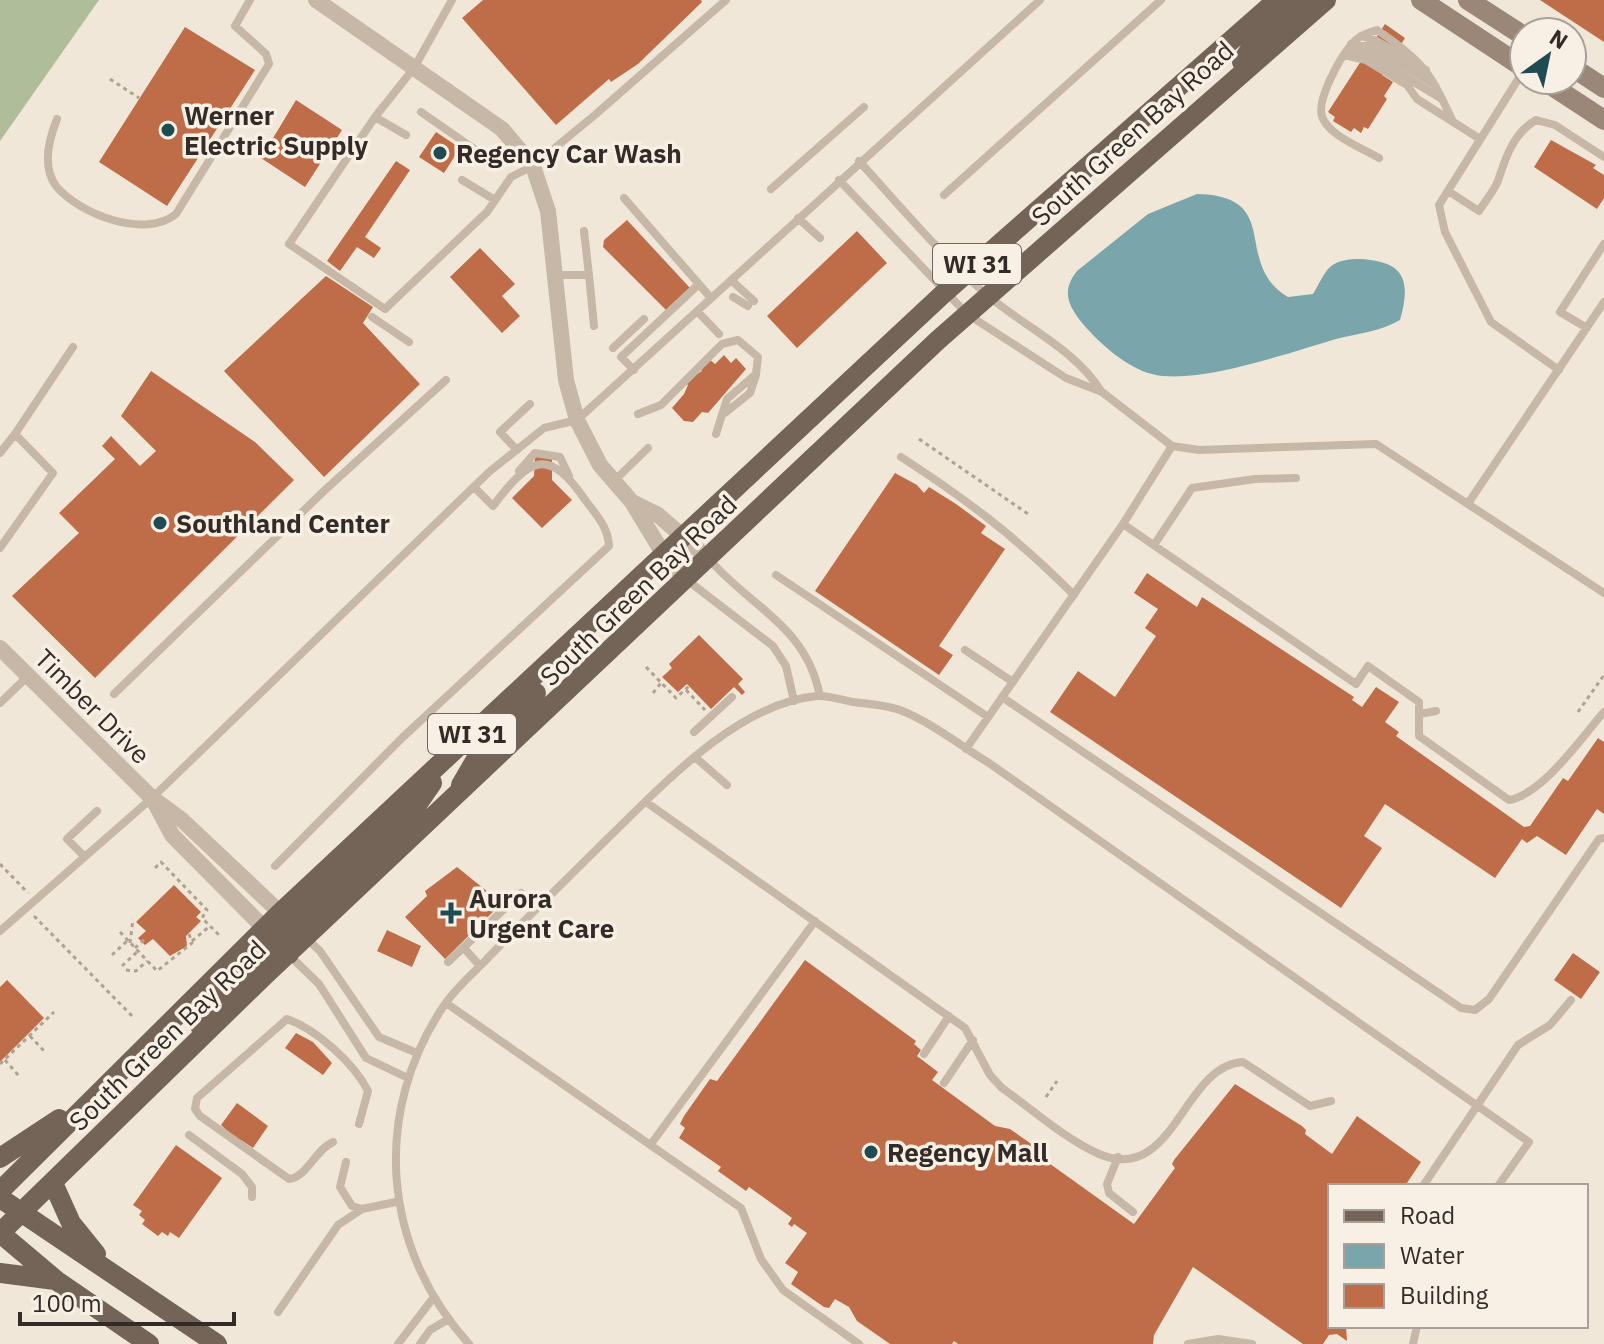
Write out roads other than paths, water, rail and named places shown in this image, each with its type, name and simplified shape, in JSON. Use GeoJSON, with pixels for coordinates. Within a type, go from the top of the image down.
{"type":"FeatureCollection","features":[{"type":"Feature","properties":{"kind":"main road","name":"South Green Bay Road"},"geometry":{"type":"LineString","coordinates":[[0,1233],[163,1076],[277,941],[449,805],[967,314],[978,286],[992,266],[1075,193],[1122,136],[1277,0]]}},
{"type":"Feature","properties":{"kind":"main road"},"geometry":{"type":"LineString","coordinates":[[1229,83],[1259,35],[1302,0]]}},
{"type":"Feature","properties":{"kind":"main road","name":"South Green Bay Road"},"geometry":{"type":"LineString","coordinates":[[978,286],[1229,83],[1326,0]]}},
{"type":"Feature","properties":{"kind":"main road"},"geometry":{"type":"LineString","coordinates":[[845,429],[862,389],[948,297],[978,286]]}},
{"type":"Feature","properties":{"kind":"main road","name":"WI 31"},"geometry":{"type":"LineString","coordinates":[[689,540],[808,435],[849,382],[948,297]]}},
{"type":"Feature","properties":{"kind":"main road"},"geometry":{"type":"LineString","coordinates":[[449,805],[489,737],[657,578],[667,558],[689,540]]}},
{"type":"Feature","properties":{"kind":"main road"},"geometry":{"type":"LineString","coordinates":[[687,580],[689,540]]}},
{"type":"Feature","properties":{"kind":"main road","name":"South Green Bay Road"},"geometry":{"type":"LineString","coordinates":[[0,1191],[99,1092],[293,926],[458,747],[667,558]]}},
{"type":"Feature","properties":{"kind":"main road"},"geometry":{"type":"LineString","coordinates":[[0,1158],[99,1092]]}},
{"type":"Feature","properties":{"kind":"main road"},"geometry":{"type":"LineString","coordinates":[[53,1183],[71,1223],[115,1275]]}},
{"type":"Feature","properties":{"kind":"main road"},"geometry":{"type":"LineString","coordinates":[[0,1198],[217,1344]]}},
{"type":"Feature","properties":{"kind":"main road"},"geometry":{"type":"LineString","coordinates":[[0,1233],[57,1281],[149,1344]]}},
{"type":"Feature","properties":{"kind":"main road"},"geometry":{"type":"LineString","coordinates":[[0,1273],[57,1281]]}},
{"type":"Feature","properties":{"kind":"street"},"geometry":{"type":"LineString","coordinates":[[316,0],[502,129],[533,166],[548,211],[566,380],[577,420],[589,448],[613,482],[632,502],[667,558],[687,580]]}},
{"type":"Feature","properties":{"kind":"street"},"geometry":{"type":"LineString","coordinates":[[1421,0],[1508,58]]}},
{"type":"Feature","properties":{"kind":"street"},"geometry":{"type":"LineString","coordinates":[[1468,0],[1508,26]]}},
{"type":"Feature","properties":{"kind":"street"},"geometry":{"type":"LineString","coordinates":[[1567,96],[1604,120]]}},
{"type":"Feature","properties":{"kind":"street"},"geometry":{"type":"LineString","coordinates":[[632,502],[658,515],[709,559]]}},
{"type":"Feature","properties":{"kind":"street","name":"Timber Drive"},"geometry":{"type":"LineString","coordinates":[[0,648],[152,798],[182,820],[293,926]]}},
{"type":"Feature","properties":{"kind":"street","name":"Timber Drive"},"geometry":{"type":"LineString","coordinates":[[152,798],[172,835],[277,941]]}},
{"type":"Feature","properties":{"kind":"lane"},"geometry":{"type":"LineString","coordinates":[[57,119],[49,139],[48,162],[55,184],[73,201],[114,219],[151,226],[164,224],[176,214],[269,64],[266,54],[235,26],[250,0]]}},
{"type":"Feature","properties":{"kind":"lane"},"geometry":{"type":"LineString","coordinates":[[452,0],[414,68],[375,117],[289,244],[385,309],[495,200],[511,177],[533,166],[726,0]]}},
{"type":"Feature","properties":{"kind":"lane"},"geometry":{"type":"LineString","coordinates":[[0,931],[152,798],[474,487],[544,428],[577,420],[1040,0]]}},
{"type":"Feature","properties":{"kind":"lane"},"geometry":{"type":"LineString","coordinates":[[944,195],[1161,0]]}},
{"type":"Feature","properties":{"kind":"lane"},"geometry":{"type":"LineString","coordinates":[[1379,158],[1333,130],[1322,118],[1321,106],[1348,50],[1361,36],[1377,30],[1416,56],[1430,73],[1453,122]]}},
{"type":"Feature","properties":{"kind":"lane"},"geometry":{"type":"LineString","coordinates":[[1348,50],[1370,46],[1435,85]]}},
{"type":"Feature","properties":{"kind":"lane"},"geometry":{"type":"LineString","coordinates":[[1348,50],[1407,85],[1417,99],[1480,139]]}},
{"type":"Feature","properties":{"kind":"lane"},"geometry":{"type":"LineString","coordinates":[[1348,50],[1366,53],[1443,100]]}},
{"type":"Feature","properties":{"kind":"lane"},"geometry":{"type":"LineString","coordinates":[[1508,94],[1439,205],[1445,232],[1480,306],[1491,322],[1559,370]]}},
{"type":"Feature","properties":{"kind":"lane"},"geometry":{"type":"LineString","coordinates":[[771,189],[864,107]]}},
{"type":"Feature","properties":{"kind":"lane"},"geometry":{"type":"LineString","coordinates":[[421,112],[480,153]]}},
{"type":"Feature","properties":{"kind":"lane"},"geometry":{"type":"LineString","coordinates":[[375,117],[406,135]]}},
{"type":"Feature","properties":{"kind":"lane"},"geometry":{"type":"LineString","coordinates":[[1448,191],[1479,211],[1499,179],[1501,162],[1518,136],[1536,120],[1555,125],[1604,157]]}},
{"type":"Feature","properties":{"kind":"lane"},"geometry":{"type":"LineString","coordinates":[[859,161],[978,286],[1087,368],[1102,392]]}},
{"type":"Feature","properties":{"kind":"lane"},"geometry":{"type":"LineString","coordinates":[[462,180],[495,200]]}},
{"type":"Feature","properties":{"kind":"lane"},"geometry":{"type":"LineString","coordinates":[[839,180],[967,314],[1066,378],[1102,392],[1172,446],[1199,450],[1376,444],[1604,593]]}},
{"type":"Feature","properties":{"kind":"lane"},"geometry":{"type":"LineString","coordinates":[[624,198],[711,298]]}},
{"type":"Feature","properties":{"kind":"lane"},"geometry":{"type":"LineString","coordinates":[[798,218],[820,238]]}},
{"type":"Feature","properties":{"kind":"lane"},"geometry":{"type":"LineString","coordinates":[[584,231],[594,326]]}},
{"type":"Feature","properties":{"kind":"lane"},"geometry":{"type":"LineString","coordinates":[[1587,328],[1560,312],[1604,244]]}},
{"type":"Feature","properties":{"kind":"lane"},"geometry":{"type":"LineString","coordinates":[[555,275],[589,275]]}},
{"type":"Feature","properties":{"kind":"lane"},"geometry":{"type":"LineString","coordinates":[[731,280],[751,304],[733,297]]}},
{"type":"Feature","properties":{"kind":"lane"},"geometry":{"type":"LineString","coordinates":[[634,370],[621,357],[699,284]]}},
{"type":"Feature","properties":{"kind":"lane"},"geometry":{"type":"LineString","coordinates":[[1469,502],[1604,302]]}},
{"type":"Feature","properties":{"kind":"lane"},"geometry":{"type":"LineString","coordinates":[[697,311],[719,334]]}},
{"type":"Feature","properties":{"kind":"lane"},"geometry":{"type":"LineString","coordinates":[[372,317],[409,342]]}},
{"type":"Feature","properties":{"kind":"lane"},"geometry":{"type":"LineString","coordinates":[[613,348],[644,319]]}},
{"type":"Feature","properties":{"kind":"lane"},"geometry":{"type":"LineString","coordinates":[[638,414],[661,405],[730,340],[738,340],[758,357],[756,374],[727,399],[716,434]]}},
{"type":"Feature","properties":{"kind":"lane"},"geometry":{"type":"LineString","coordinates":[[0,453],[73,347]]}},
{"type":"Feature","properties":{"kind":"lane"},"geometry":{"type":"LineString","coordinates":[[114,694],[325,490],[446,380]]}},
{"type":"Feature","properties":{"kind":"lane"},"geometry":{"type":"LineString","coordinates":[[517,450],[500,432],[530,404]]}},
{"type":"Feature","properties":{"kind":"lane"},"geometry":{"type":"LineString","coordinates":[[0,548],[53,473],[15,434]]}},
{"type":"Feature","properties":{"kind":"lane"},"geometry":{"type":"LineString","coordinates":[[966,749],[1123,524],[1172,446]]}},
{"type":"Feature","properties":{"kind":"lane"},"geometry":{"type":"LineString","coordinates":[[613,482],[648,448]]}},
{"type":"Feature","properties":{"kind":"lane"},"geometry":{"type":"LineString","coordinates":[[901,457],[984,512],[1031,551],[1074,595]]}},
{"type":"Feature","properties":{"kind":"lane"},"geometry":{"type":"LineString","coordinates":[[275,866],[402,738],[609,546],[608,532],[569,476],[558,467],[530,465],[516,475],[493,506],[474,487]]}},
{"type":"Feature","properties":{"kind":"lane"},"geometry":{"type":"LineString","coordinates":[[1154,545],[1192,488],[1255,479],[1296,478]]}},
{"type":"Feature","properties":{"kind":"lane"},"geometry":{"type":"LineString","coordinates":[[1123,524],[1356,684],[1368,666],[1419,702],[1419,736],[1509,800],[1523,797],[1555,767],[1604,712]]}},
{"type":"Feature","properties":{"kind":"lane"},"geometry":{"type":"LineString","coordinates":[[709,559],[728,580],[782,622],[811,664],[820,696]]}},
{"type":"Feature","properties":{"kind":"lane"},"geometry":{"type":"LineString","coordinates":[[776,575],[988,717]]}},
{"type":"Feature","properties":{"kind":"lane"},"geometry":{"type":"LineString","coordinates":[[687,580],[773,646],[786,666],[794,701]]}},
{"type":"Feature","properties":{"kind":"lane"},"geometry":{"type":"LineString","coordinates":[[965,650],[1013,682]]}},
{"type":"Feature","properties":{"kind":"lane"},"geometry":{"type":"LineString","coordinates":[[0,703],[28,675]]}},
{"type":"Feature","properties":{"kind":"lane"},"geometry":{"type":"LineString","coordinates":[[469,1344],[447,1320],[434,1297],[411,1248],[396,1202],[399,1113],[417,1053],[446,1003],[646,802],[730,731],[774,706],[820,696],[900,710],[966,749],[1529,1142],[1499,1184]]}},
{"type":"Feature","properties":{"kind":"lane"},"geometry":{"type":"LineString","coordinates":[[694,732],[732,697]]}},
{"type":"Feature","properties":{"kind":"lane"},"geometry":{"type":"LineString","coordinates":[[1002,697],[1461,1008],[1475,1010],[1489,999],[1599,839],[1604,838]]}},
{"type":"Feature","properties":{"kind":"lane"},"geometry":{"type":"LineString","coordinates":[[1419,714],[1436,711]]}},
{"type":"Feature","properties":{"kind":"lane"},"geometry":{"type":"LineString","coordinates":[[696,758],[727,785]]}},
{"type":"Feature","properties":{"kind":"lane"},"geometry":{"type":"LineString","coordinates":[[646,802],[949,1016],[973,1040],[990,1075],[1002,1088],[1076,1141],[1100,1154],[1118,1157],[1152,1150],[1167,1136],[1205,1081],[1230,1062],[1243,1062],[1288,1095],[1310,1106],[1331,1101]]}},
{"type":"Feature","properties":{"kind":"lane"},"geometry":{"type":"LineString","coordinates":[[84,856],[67,839],[97,811]]}},
{"type":"Feature","properties":{"kind":"lane"},"geometry":{"type":"LineString","coordinates":[[448,962],[521,893]]}},
{"type":"Feature","properties":{"kind":"lane"},"geometry":{"type":"LineString","coordinates":[[651,1144],[815,921]]}},
{"type":"Feature","properties":{"kind":"lane"},"geometry":{"type":"LineString","coordinates":[[293,926],[320,951],[379,1037],[417,1053]]}},
{"type":"Feature","properties":{"kind":"lane"},"geometry":{"type":"LineString","coordinates":[[277,941],[319,984],[366,1058],[408,1078]]}},
{"type":"Feature","properties":{"kind":"lane"},"geometry":{"type":"LineString","coordinates":[[464,948],[480,966]]}},
{"type":"Feature","properties":{"kind":"lane"},"geometry":{"type":"LineString","coordinates":[[1424,1184],[1518,1045],[1550,1025],[1571,1000]]}},
{"type":"Feature","properties":{"kind":"lane"},"geometry":{"type":"LineString","coordinates":[[446,1003],[741,1208],[761,1259],[783,1290],[859,1344]]}},
{"type":"Feature","properties":{"kind":"lane"},"geometry":{"type":"LineString","coordinates":[[924,1054],[949,1016]]}},
{"type":"Feature","properties":{"kind":"lane"},"geometry":{"type":"LineString","coordinates":[[333,1142],[321,1147],[295,1179],[289,1179],[200,1116],[195,1109],[197,1098],[220,1076],[232,1071],[281,1021],[294,1021],[336,1052],[363,1081],[368,1091],[359,1124]]}},
{"type":"Feature","properties":{"kind":"lane"},"geometry":{"type":"LineString","coordinates":[[944,1083],[973,1040]]}},
{"type":"Feature","properties":{"kind":"lane"},"geometry":{"type":"LineString","coordinates":[[189,1135],[242,1174],[252,1187],[252,1197]]}},
{"type":"Feature","properties":{"kind":"lane"},"geometry":{"type":"LineString","coordinates":[[1118,1157],[1107,1184],[1109,1193],[1133,1212]]}},
{"type":"Feature","properties":{"kind":"lane"},"geometry":{"type":"LineString","coordinates":[[346,1162],[340,1187],[345,1199],[362,1209]]}},
{"type":"Feature","properties":{"kind":"lane"},"geometry":{"type":"LineString","coordinates":[[278,1312],[338,1225],[362,1209],[396,1202]]}},
{"type":"Feature","properties":{"kind":"lane"},"geometry":{"type":"LineString","coordinates":[[398,1344],[434,1297]]}},
{"type":"Feature","properties":{"kind":"lane"},"geometry":{"type":"LineString","coordinates":[[420,1344],[430,1330],[447,1320]]}},
{"type":"Feature","properties":{"kind":"lane"},"geometry":{"type":"LineString","coordinates":[[1188,1344],[1218,1341],[1252,1344]]}},
{"type":"Feature","properties":{"kind":"water"},"geometry":{"type":"Polygon","coordinates":[[[1197,194],[1224,198],[1240,206],[1249,219],[1262,267],[1271,283],[1288,297],[1313,294],[1330,267],[1344,260],[1386,263],[1400,274],[1404,283],[1400,320],[1377,330],[1218,372],[1171,376],[1152,374],[1123,361],[1097,339],[1073,311],[1068,298],[1072,278],[1148,214],[1197,194]]]}},
{"type":"Feature","properties":{"kind":"place","name":"Werner Electric Supply"},"geometry":{"type":"Point","coordinates":[168,130]}},
{"type":"Feature","properties":{"kind":"place","name":"Regency Car Wash"},"geometry":{"type":"Point","coordinates":[440,153]}},
{"type":"Feature","properties":{"kind":"place","name":"Southland Center"},"geometry":{"type":"Point","coordinates":[160,523]}},
{"type":"Feature","properties":{"kind":"place","name":"Aurora Urgent Care"},"geometry":{"type":"Point","coordinates":[451,913]}},
{"type":"Feature","properties":{"kind":"place","name":"Regency Mall"},"geometry":{"type":"Point","coordinates":[871,1152]}}]}
